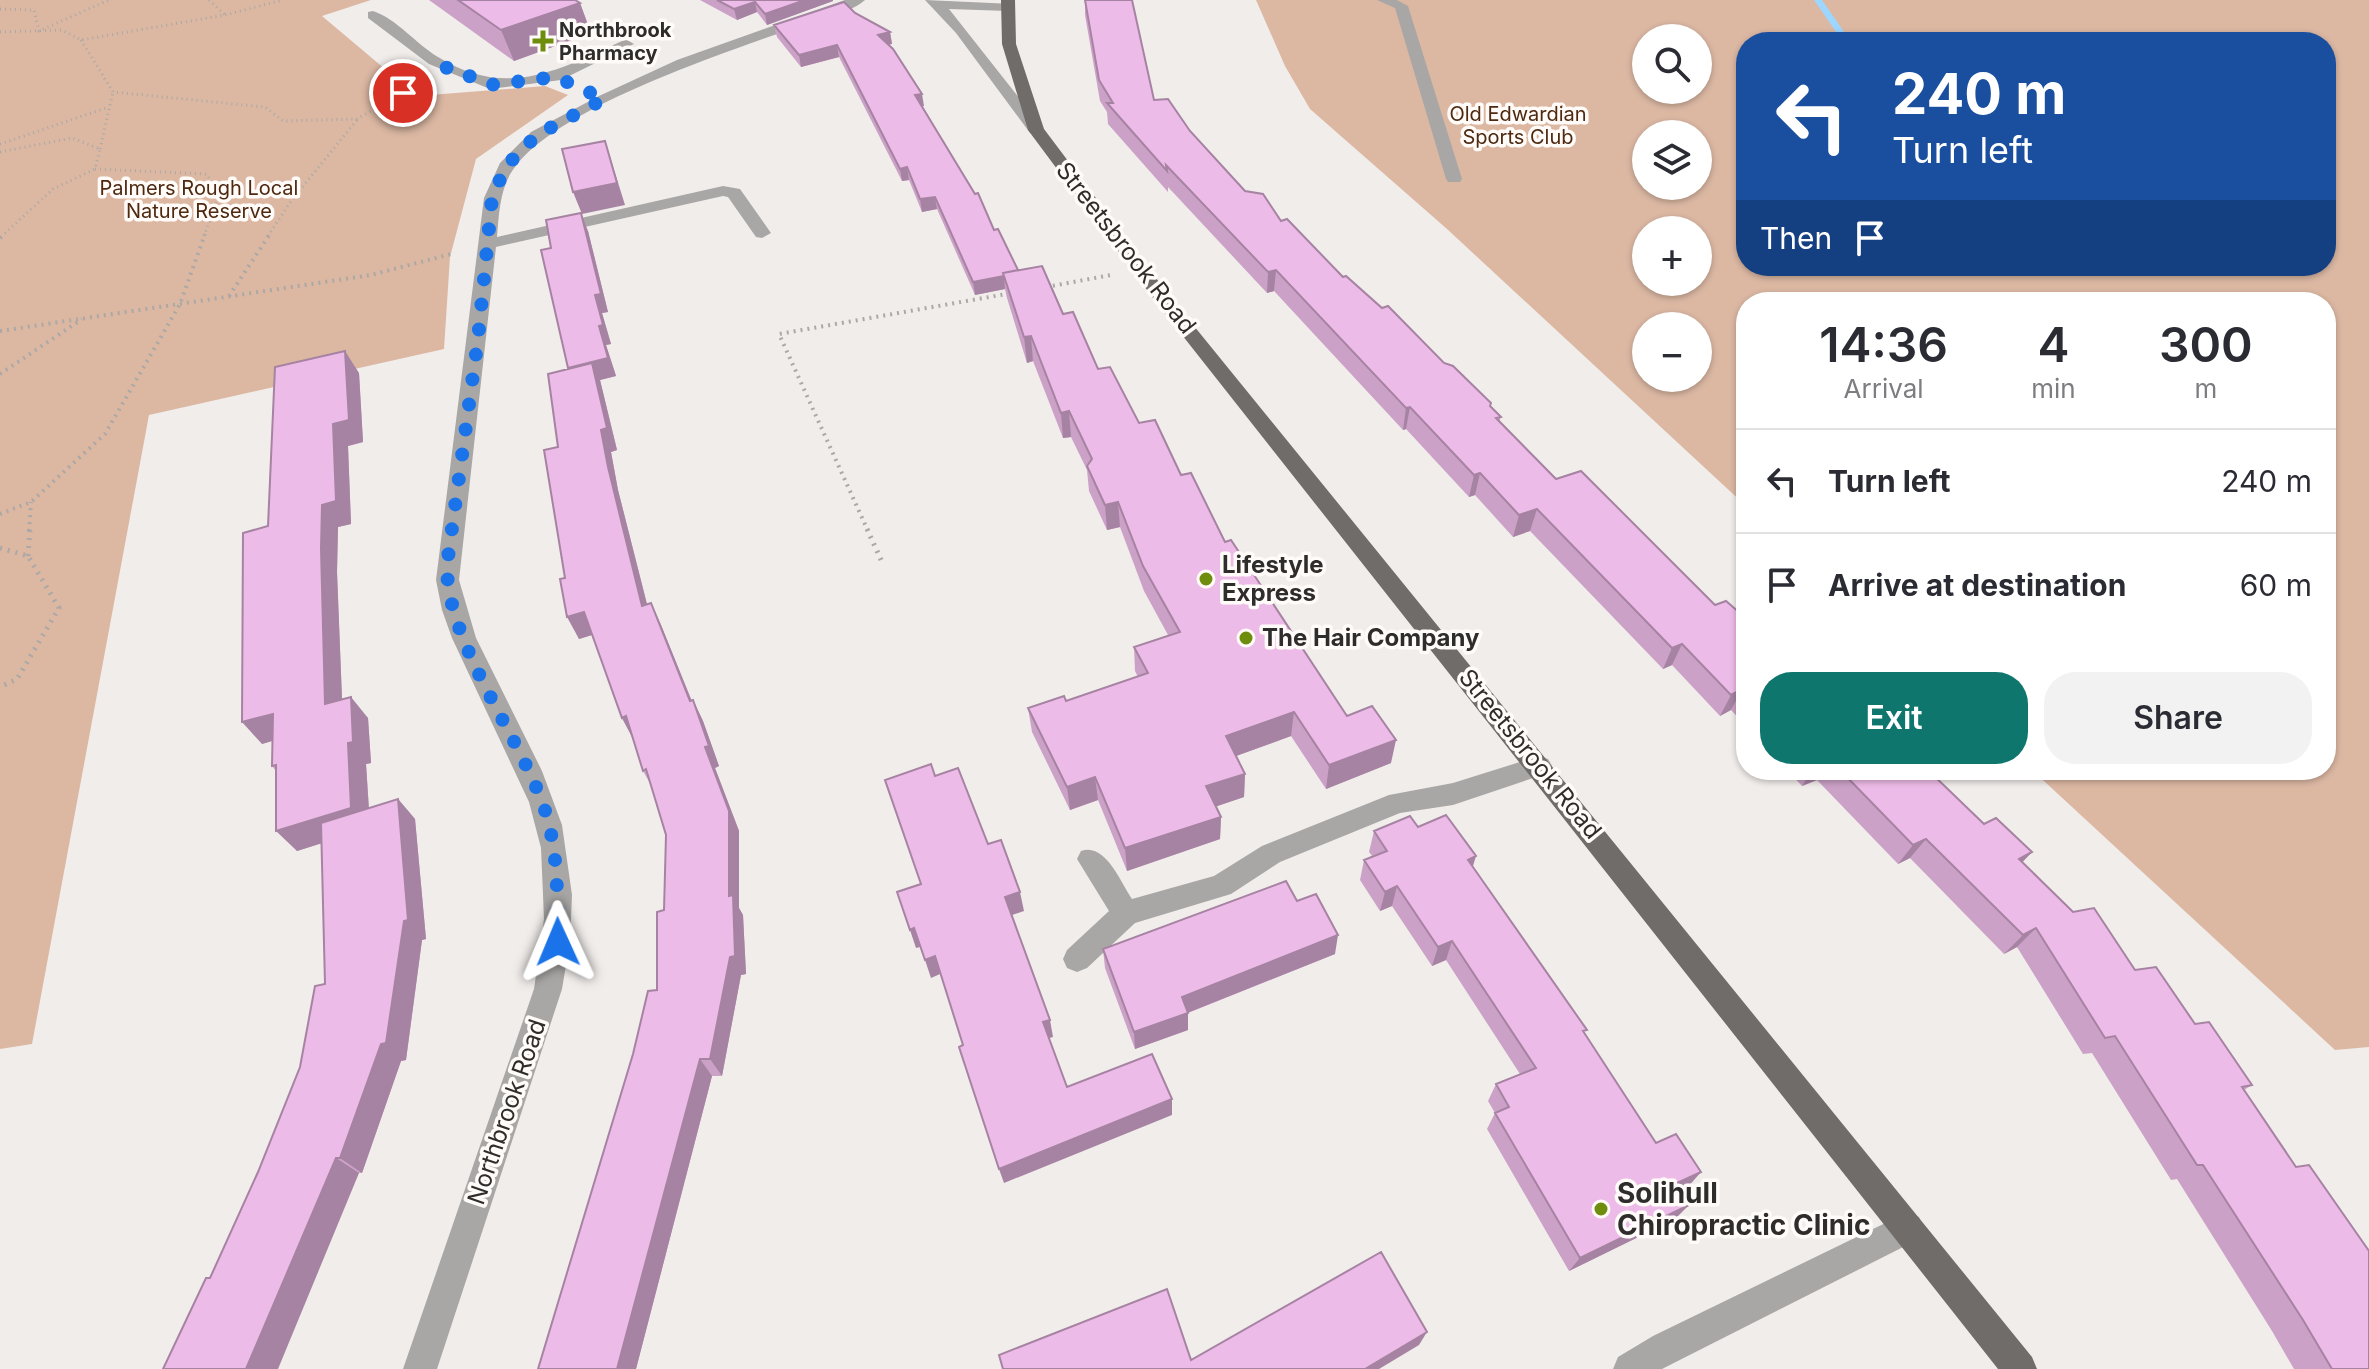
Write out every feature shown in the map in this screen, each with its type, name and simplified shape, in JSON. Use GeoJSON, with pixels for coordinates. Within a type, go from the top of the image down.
{"type":"FeatureCollection","features":[{"type":"Feature","properties":{"kind":"main road","name":"Streetsbrook Road"},"geometry":{"type":"LineString","coordinates":[[1008,4],[1009,44],[1036,130],[1141,269],[2020,1369]]}},
{"type":"Feature","properties":{"kind":"street","name":"Northbrook Road"},"geometry":{"type":"LineString","coordinates":[[420,1369],[548,989],[558,942],[557,868],[543,803],[457,623],[446,589],[478,339],[492,198],[506,166],[537,135],[604,99],[682,63],[858,0]]}},
{"type":"Feature","properties":{"kind":"street"},"geometry":{"type":"LineString","coordinates":[[1384,0],[1401,6],[1454,179]]}},
{"type":"Feature","properties":{"kind":"street"},"geometry":{"type":"LineString","coordinates":[[932,1],[956,6],[1008,4]]}},
{"type":"Feature","properties":{"kind":"street"},"geometry":{"type":"LineString","coordinates":[[932,1],[961,30],[1036,130]]}},
{"type":"Feature","properties":{"kind":"street"},"geometry":{"type":"LineString","coordinates":[[373,15],[434,61],[490,85],[556,77],[627,44]]}},
{"type":"Feature","properties":{"kind":"street"},"geometry":{"type":"LineString","coordinates":[[556,77],[604,99]]}},
{"type":"Feature","properties":{"kind":"street"},"geometry":{"type":"LineString","coordinates":[[487,244],[723,191],[734,193],[762,233]]}},
{"type":"Feature","properties":{"kind":"street"},"geometry":{"type":"LineString","coordinates":[[1077,959],[1126,913],[1221,886],[1271,854],[1398,803],[1453,794],[1539,766]]}},
{"type":"Feature","properties":{"kind":"street"},"geometry":{"type":"LineString","coordinates":[[1090,859],[1126,913]]}},
{"type":"Feature","properties":{"kind":"street"},"geometry":{"type":"LineString","coordinates":[[1630,1369],[1665,1348],[1908,1228]]}},
{"type":"Feature","properties":{"kind":"path"},"geometry":{"type":"LineString","coordinates":[[39,31],[109,0]]}},
{"type":"Feature","properties":{"kind":"path"},"geometry":{"type":"LineString","coordinates":[[209,0],[225,15]]}},
{"type":"Feature","properties":{"kind":"path"},"geometry":{"type":"LineString","coordinates":[[81,40],[225,15],[283,0]]}},
{"type":"Feature","properties":{"kind":"path"},"geometry":{"type":"LineString","coordinates":[[0,9],[34,10],[39,31]]}},
{"type":"Feature","properties":{"kind":"path"},"geometry":{"type":"LineString","coordinates":[[0,32],[62,30],[81,40],[113,92],[95,169]]}},
{"type":"Feature","properties":{"kind":"path"},"geometry":{"type":"LineString","coordinates":[[228,297],[291,201],[357,119],[448,67]]}},
{"type":"Feature","properties":{"kind":"path"},"geometry":{"type":"LineString","coordinates":[[113,92],[265,107],[283,121],[357,119]]}},
{"type":"Feature","properties":{"kind":"path"},"geometry":{"type":"LineString","coordinates":[[0,144],[109,107]]}},
{"type":"Feature","properties":{"kind":"path"},"geometry":{"type":"LineString","coordinates":[[0,152],[72,138],[100,149]]}},
{"type":"Feature","properties":{"kind":"path"},"geometry":{"type":"LineString","coordinates":[[0,238],[53,189],[95,169],[206,174],[220,192],[180,304],[105,434],[31,502],[0,514]]}},
{"type":"Feature","properties":{"kind":"path"},"geometry":{"type":"LineString","coordinates":[[0,331],[371,275],[487,244]]}},
{"type":"Feature","properties":{"kind":"path"},"geometry":{"type":"LineString","coordinates":[[1033,289],[1141,269]]}},
{"type":"Feature","properties":{"kind":"path"},"geometry":{"type":"LineString","coordinates":[[882,562],[779,334],[1018,292]]}},
{"type":"Feature","properties":{"kind":"path"},"geometry":{"type":"LineString","coordinates":[[0,374],[84,318]]}},
{"type":"Feature","properties":{"kind":"path"},"geometry":{"type":"LineString","coordinates":[[0,687],[17,679],[59,608],[28,556],[31,502]]}},
{"type":"Feature","properties":{"kind":"path"},"geometry":{"type":"LineString","coordinates":[[0,548],[28,556]]}},
{"type":"Feature","properties":{"kind":"green space","name":"Palmers Rough Local Nature Reserve"},"geometry":{"type":"Polygon","coordinates":[[[0,0],[371,0],[322,16],[417,96],[545,86],[568,95],[476,159],[450,257],[444,349],[149,415],[32,1044],[0,1049],[0,0]]]}},
{"type":"Feature","properties":{"kind":"green space","name":"Old Edwardian Sports Club"},"geometry":{"type":"Polygon","coordinates":[[[1256,0],[2369,0],[2369,1047],[2335,1050],[2043,780],[2336,780],[2336,292],[1736,292],[1736,497],[1447,229],[1310,109],[1285,66],[1256,0]]]}},
{"type":"Feature","properties":{"kind":"building"},"geometry":{"type":"Polygon","coordinates":[[[458,0],[575,0],[580,3],[501,30],[458,0]]]}},
{"type":"Feature","properties":{"kind":"building"},"geometry":{"type":"Polygon","coordinates":[[[717,0],[805,0],[765,14],[755,2],[734,9],[717,0]]]}},
{"type":"Feature","properties":{"kind":"building"},"geometry":{"type":"Polygon","coordinates":[[[1085,0],[1132,0],[1154,100],[1168,99],[1190,131],[1245,191],[1263,194],[1281,221],[1287,219],[1343,277],[1346,276],[1382,308],[1388,306],[1444,363],[1453,366],[1491,403],[1490,406],[1501,417],[1496,418],[1556,479],[1581,471],[1715,605],[1726,601],[1736,610],[1736,692],[1731,695],[1682,644],[1672,648],[1537,509],[1519,515],[1480,473],[1474,475],[1276,270],[1268,272],[1166,165],[1167,171],[1107,103],[1113,103],[1099,80],[1085,0]]]}},
{"type":"Feature","properties":{"kind":"building"},"geometry":{"type":"Polygon","coordinates":[[[844,2],[855,13],[890,32],[878,35],[893,49],[922,94],[915,95],[975,194],[978,193],[994,230],[998,229],[1018,270],[973,282],[935,197],[920,199],[907,167],[900,169],[837,45],[799,55],[774,25],[844,2]]]}},
{"type":"Feature","properties":{"kind":"building"},"geometry":{"type":"Polygon","coordinates":[[[605,141],[617,183],[573,192],[562,149],[605,141]]]}},
{"type":"Feature","properties":{"kind":"building"},"geometry":{"type":"Polygon","coordinates":[[[581,213],[601,294],[595,295],[608,358],[568,368],[541,250],[551,248],[546,220],[581,213]]]}},
{"type":"Feature","properties":{"kind":"building"},"geometry":{"type":"Polygon","coordinates":[[[1042,266],[1063,314],[1073,312],[1098,369],[1110,367],[1139,423],[1155,420],[1181,475],[1191,473],[1225,542],[1231,540],[1347,716],[1372,706],[1396,740],[1329,765],[1294,712],[1226,736],[1245,774],[1206,786],[1221,817],[1125,848],[1095,777],[1067,787],[1028,708],[1064,696],[1066,701],[1148,673],[1134,647],[1180,632],[1143,566],[1118,502],[1105,505],[1087,466],[1092,459],[1069,411],[1061,413],[1031,336],[1024,337],[1003,273],[1042,266]]]}},
{"type":"Feature","properties":{"kind":"building"},"geometry":{"type":"Polygon","coordinates":[[[345,351],[349,420],[333,424],[336,501],[322,505],[321,549],[325,704],[351,697],[353,742],[348,743],[351,808],[276,831],[273,714],[242,722],[243,533],[268,526],[275,367],[345,351]]]}},
{"type":"Feature","properties":{"kind":"building"},"geometry":{"type":"Polygon","coordinates":[[[592,363],[607,428],[601,430],[608,467],[642,606],[651,603],[690,701],[693,700],[709,746],[705,747],[729,811],[729,896],[733,895],[735,956],[730,957],[710,1059],[700,1059],[617,1369],[538,1369],[633,1054],[648,991],[657,990],[657,912],[664,910],[666,835],[646,769],[643,771],[626,716],[622,718],[584,612],[567,617],[560,579],[565,578],[544,450],[558,447],[548,374],[592,363]]]}},
{"type":"Feature","properties":{"kind":"building"},"geometry":{"type":"Polygon","coordinates":[[[931,764],[935,776],[958,768],[988,844],[1001,840],[1020,892],[1005,897],[1050,1020],[1043,1022],[1067,1087],[1152,1054],[1172,1099],[999,1169],[959,1047],[963,1045],[935,956],[925,960],[914,928],[910,930],[897,892],[921,884],[885,780],[931,764]]]}},
{"type":"Feature","properties":{"kind":"building"},"geometry":{"type":"Polygon","coordinates":[[[1850,780],[1938,780],[1984,824],[1996,818],[2032,852],[2019,859],[2073,912],[2094,908],[2135,970],[2156,967],[2195,1024],[2209,1022],[2252,1085],[2242,1087],[2296,1167],[2309,1165],[2369,1251],[2369,1369],[2332,1369],[2203,1165],[2197,1165],[2115,1036],[2105,1038],[2036,928],[2023,935],[1926,839],[1913,845],[1850,780]]]}},
{"type":"Feature","properties":{"kind":"building"},"geometry":{"type":"Polygon","coordinates":[[[398,799],[408,920],[404,921],[386,1043],[381,1044],[340,1158],[336,1158],[246,1369],[163,1369],[206,1278],[210,1278],[258,1172],[300,1067],[315,986],[325,984],[321,823],[398,799]]]}},
{"type":"Feature","properties":{"kind":"building"},"geometry":{"type":"Polygon","coordinates":[[[1446,815],[1476,856],[1468,860],[1587,1030],[1583,1031],[1656,1143],[1676,1134],[1701,1172],[1675,1184],[1689,1205],[1580,1258],[1495,1113],[1509,1107],[1496,1084],[1536,1068],[1452,941],[1438,947],[1397,886],[1385,892],[1364,860],[1387,851],[1374,831],[1410,816],[1418,827],[1446,815]]]}},
{"type":"Feature","properties":{"kind":"building"},"geometry":{"type":"Polygon","coordinates":[[[1286,881],[1297,901],[1316,894],[1338,935],[1182,997],[1188,1013],[1134,1032],[1103,949],[1286,881]]]}},
{"type":"Feature","properties":{"kind":"building"},"geometry":{"type":"Polygon","coordinates":[[[1381,1252],[1427,1332],[1365,1369],[1003,1369],[999,1355],[1167,1289],[1191,1360],[1381,1252]]]}},
{"type":"Feature","properties":{"kind":"waterway"},"geometry":{"type":"LineString","coordinates":[[1818,0],[1840,32]]}},
{"type":"Feature","properties":{"kind":"place","name":"Northbrook Pharmacy"},"geometry":{"type":"Point","coordinates":[543,41]}},
{"type":"Feature","properties":{"kind":"place","name":"Lifestyle Express"},"geometry":{"type":"Point","coordinates":[1206,579]}},
{"type":"Feature","properties":{"kind":"place","name":"The Hair Company"},"geometry":{"type":"Point","coordinates":[1246,638]}},
{"type":"Feature","properties":{"kind":"place","name":"Solihull Chiropractic Clinic"},"geometry":{"type":"Point","coordinates":[1601,1209]}},
{"type":"Feature","properties":{"kind":"route"},"geometry":{"type":"LineString","coordinates":[[403,93],[448,67],[490,85],[556,77],[604,99],[537,135],[506,166],[492,198],[478,339],[447,565],[446,589],[457,623],[543,803],[557,868],[558,942]]}}]}
